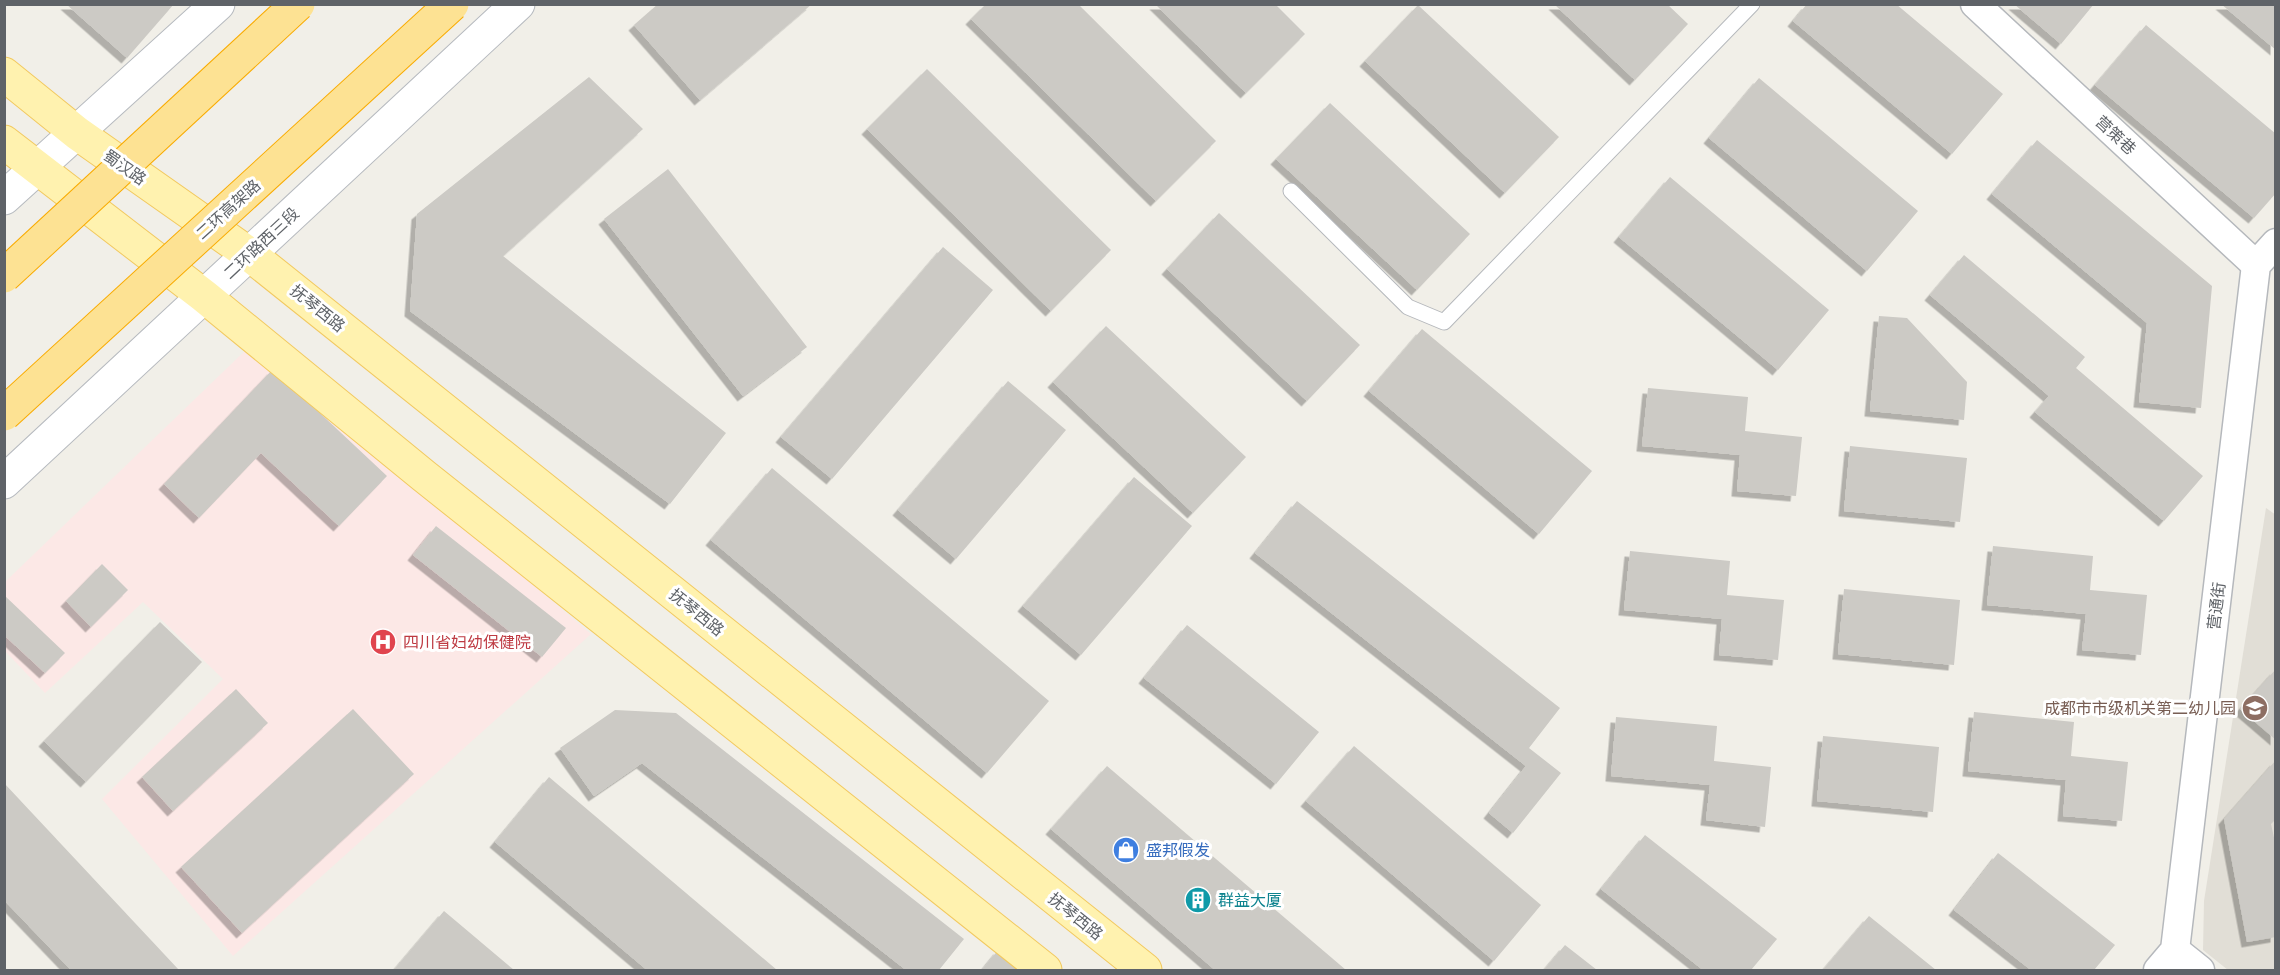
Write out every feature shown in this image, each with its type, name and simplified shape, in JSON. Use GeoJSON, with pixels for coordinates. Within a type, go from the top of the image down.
{"type":"FeatureCollection","features":[{"type":"Feature","properties":{"kind":"highway"},"geometry":{"type":"LineString","coordinates":[[4,276],[298,4]]}},
{"type":"Feature","properties":{"kind":"highway","name":"二环高架路"},"geometry":{"type":"LineString","coordinates":[[4,414],[452,4]]}},
{"type":"Feature","properties":{"kind":"main road"},"geometry":{"type":"LineString","coordinates":[[4,198],[218,4]]}},
{"type":"Feature","properties":{"kind":"main road","name":"二环路西三段"},"geometry":{"type":"LineString","coordinates":[[4,482],[518,4]]}},
{"type":"Feature","properties":{"kind":"main road","name":"蜀汉路"},"geometry":{"type":"LineString","coordinates":[[4,75],[77,133],[249,254]]}},
{"type":"Feature","properties":{"kind":"main road"},"geometry":{"type":"LineString","coordinates":[[4,142],[204,296],[424,476],[1045,970]]}},
{"type":"Feature","properties":{"kind":"main road","name":"抚琴西路"},"geometry":{"type":"LineString","coordinates":[[249,254],[1145,970]]}},
{"type":"Feature","properties":{"kind":"street","name":"营策巷"},"geometry":{"type":"LineString","coordinates":[[1975,4],[2256,265]]}},
{"type":"Feature","properties":{"kind":"street"},"geometry":{"type":"LineString","coordinates":[[2256,265],[2276,243]]}},
{"type":"Feature","properties":{"kind":"street","name":"营通街"},"geometry":{"type":"LineString","coordinates":[[2167,960],[2256,265]]}},
{"type":"Feature","properties":{"kind":"street"},"geometry":{"type":"LineString","coordinates":[[2167,960],[2200,970]]}},
{"type":"Feature","properties":{"kind":"lane"},"geometry":{"type":"LineString","coordinates":[[1291,191],[1408,307],[1444,322],[1752,4]]}},
{"type":"Feature","properties":{"kind":"shaded area","name":"四川省妇幼保健院"},"geometry":{"type":"Polygon","coordinates":[[[251,345],[591,634],[233,956],[102,799],[223,679],[143,602],[45,693],[5,651],[5,582],[251,345]]]}},
{"type":"Feature","properties":{"kind":"shaded area","name":"成都市市级机关第二幼儿园"},"geometry":{"type":"Polygon","coordinates":[[[2266,508],[2276,515],[2275,970],[2228,970],[2203,950],[2204,901],[2266,508]]]}},
{"type":"Feature","properties":{"kind":"building"},"geometry":{"type":"Polygon","coordinates":[[[66,4],[174,4],[127,58],[66,4]]]}},
{"type":"Feature","properties":{"kind":"building"},"geometry":{"type":"Polygon","coordinates":[[[658,4],[812,4],[700,100],[634,25],[658,4]]]}},
{"type":"Feature","properties":{"kind":"building"},"geometry":{"type":"Polygon","coordinates":[[[986,4],[1078,4],[1216,141],[1156,201],[971,19],[986,4]]]}},
{"type":"Feature","properties":{"kind":"building"},"geometry":{"type":"Polygon","coordinates":[[[1155,4],[1275,4],[1305,34],[1246,93],[1155,4]]]}},
{"type":"Feature","properties":{"kind":"building"},"geometry":{"type":"Polygon","coordinates":[[[1554,4],[1667,4],[1688,24],[1635,80],[1554,4]]]}},
{"type":"Feature","properties":{"kind":"building"},"geometry":{"type":"Polygon","coordinates":[[[1807,4],[1896,4],[2003,94],[1952,154],[1793,21],[1807,4]]]}},
{"type":"Feature","properties":{"kind":"building"},"geometry":{"type":"Polygon","coordinates":[[[2014,4],[2094,4],[2061,44],[2014,4]]]}},
{"type":"Feature","properties":{"kind":"building"},"geometry":{"type":"Polygon","coordinates":[[[2221,4],[2276,4],[2276,50],[2221,4]]]}},
{"type":"Feature","properties":{"kind":"building"},"geometry":{"type":"Polygon","coordinates":[[[1418,5],[1559,137],[1505,193],[1365,61],[1418,5]]]}},
{"type":"Feature","properties":{"kind":"building"},"geometry":{"type":"Polygon","coordinates":[[[2146,25],[2276,134],[2276,193],[2254,218],[2095,85],[2146,25]]]}},
{"type":"Feature","properties":{"kind":"building"},"geometry":{"type":"Polygon","coordinates":[[[927,69],[1111,250],[1051,311],[867,129],[927,69]]]}},
{"type":"Feature","properties":{"kind":"building"},"geometry":{"type":"Polygon","coordinates":[[[589,77],[643,129],[503,256],[726,433],[670,504],[410,311],[417,214],[589,77]]]}},
{"type":"Feature","properties":{"kind":"building"},"geometry":{"type":"Polygon","coordinates":[[[1759,78],[1918,211],[1867,271],[1709,138],[1759,78]]]}},
{"type":"Feature","properties":{"kind":"building"},"geometry":{"type":"Polygon","coordinates":[[[1330,103],[1470,234],[1417,290],[1276,159],[1330,103]]]}},
{"type":"Feature","properties":{"kind":"building"},"geometry":{"type":"Polygon","coordinates":[[[2037,140],[2212,286],[2201,408],[2139,402],[2147,323],[1992,194],[2037,140]]]}},
{"type":"Feature","properties":{"kind":"building"},"geometry":{"type":"Polygon","coordinates":[[[668,169],[807,347],[743,396],[604,219],[668,169]]]}},
{"type":"Feature","properties":{"kind":"building"},"geometry":{"type":"Polygon","coordinates":[[[1670,177],[1829,310],[1778,370],[1619,237],[1670,177]]]}},
{"type":"Feature","properties":{"kind":"building"},"geometry":{"type":"Polygon","coordinates":[[[1219,213],[1360,345],[1307,401],[1167,269],[1219,213]]]}},
{"type":"Feature","properties":{"kind":"building"},"geometry":{"type":"Polygon","coordinates":[[[943,247],[993,290],[832,479],[781,437],[943,247]]]}},
{"type":"Feature","properties":{"kind":"building"},"geometry":{"type":"Polygon","coordinates":[[[1964,255],[2085,357],[2076,368],[2203,476],[2164,521],[2035,412],[2049,396],[1930,295],[1964,255]]]}},
{"type":"Feature","properties":{"kind":"building"},"geometry":{"type":"Polygon","coordinates":[[[1879,316],[1907,318],[1967,382],[1964,420],[1870,411],[1879,316]]]}},
{"type":"Feature","properties":{"kind":"building"},"geometry":{"type":"Polygon","coordinates":[[[1106,326],[1246,457],[1193,513],[1053,382],[1106,326]]]}},
{"type":"Feature","properties":{"kind":"building"},"geometry":{"type":"Polygon","coordinates":[[[1422,329],[1592,471],[1539,534],[1369,391],[1422,329]]]}},
{"type":"Feature","properties":{"kind":"building"},"geometry":{"type":"Polygon","coordinates":[[[273,369],[387,476],[339,526],[261,453],[199,518],[164,484],[273,369]]]}},
{"type":"Feature","properties":{"kind":"building"},"geometry":{"type":"Polygon","coordinates":[[[1008,381],[1066,430],[956,559],[898,510],[1008,381]]]}},
{"type":"Feature","properties":{"kind":"building"},"geometry":{"type":"Polygon","coordinates":[[[1648,388],[1748,397],[1745,431],[1802,437],[1796,496],[1737,491],[1740,455],[1642,446],[1648,388]]]}},
{"type":"Feature","properties":{"kind":"building"},"geometry":{"type":"Polygon","coordinates":[[[1850,446],[1967,458],[1960,522],[1844,511],[1850,446]]]}},
{"type":"Feature","properties":{"kind":"building"},"geometry":{"type":"Polygon","coordinates":[[[772,468],[1049,701],[987,773],[711,540],[772,468]]]}},
{"type":"Feature","properties":{"kind":"building"},"geometry":{"type":"Polygon","coordinates":[[[1134,477],[1192,526],[1081,655],[1023,606],[1134,477]]]}},
{"type":"Feature","properties":{"kind":"building"},"geometry":{"type":"Polygon","coordinates":[[[1297,501],[1560,708],[1529,748],[1561,773],[1513,833],[1489,813],[1526,766],[1255,553],[1297,501]]]}},
{"type":"Feature","properties":{"kind":"building"},"geometry":{"type":"Polygon","coordinates":[[[436,526],[566,628],[542,657],[413,555],[436,526]]]}},
{"type":"Feature","properties":{"kind":"building"},"geometry":{"type":"Polygon","coordinates":[[[1993,546],[2093,556],[2090,590],[2147,595],[2141,655],[2082,650],[2086,614],[1987,605],[1993,546]]]}},
{"type":"Feature","properties":{"kind":"building"},"geometry":{"type":"Polygon","coordinates":[[[1630,551],[1730,561],[1727,595],[1784,600],[1778,660],[1719,655],[1722,619],[1624,610],[1630,551]]]}},
{"type":"Feature","properties":{"kind":"building"},"geometry":{"type":"Polygon","coordinates":[[[102,564],[128,590],[91,627],[66,601],[102,564]]]}},
{"type":"Feature","properties":{"kind":"building"},"geometry":{"type":"Polygon","coordinates":[[[1844,589],[1960,600],[1954,665],[1838,654],[1844,589]]]}},
{"type":"Feature","properties":{"kind":"building"},"geometry":{"type":"Polygon","coordinates":[[[4,595],[65,653],[45,673],[4,635],[4,595]]]}},
{"type":"Feature","properties":{"kind":"building"},"geometry":{"type":"Polygon","coordinates":[[[160,622],[202,662],[86,782],[44,741],[160,622]]]}},
{"type":"Feature","properties":{"kind":"building"},"geometry":{"type":"Polygon","coordinates":[[[1187,625],[1319,732],[1276,784],[1144,678],[1187,625]]]}},
{"type":"Feature","properties":{"kind":"building"},"geometry":{"type":"Polygon","coordinates":[[[2276,669],[2276,740],[2240,709],[2276,669]]]}},
{"type":"Feature","properties":{"kind":"building"},"geometry":{"type":"Polygon","coordinates":[[[236,689],[268,723],[173,811],[142,777],[236,689]]]}},
{"type":"Feature","properties":{"kind":"building"},"geometry":{"type":"Polygon","coordinates":[[[353,709],[414,774],[242,933],[181,867],[353,709]]]}},
{"type":"Feature","properties":{"kind":"building"},"geometry":{"type":"Polygon","coordinates":[[[615,710],[676,713],[964,939],[939,970],[906,970],[642,763],[594,796],[560,748],[615,710]]]}},
{"type":"Feature","properties":{"kind":"building"},"geometry":{"type":"Polygon","coordinates":[[[1974,712],[2074,722],[2071,756],[2128,762],[2122,821],[2063,816],[2066,780],[1968,771],[1974,712]]]}},
{"type":"Feature","properties":{"kind":"building"},"geometry":{"type":"Polygon","coordinates":[[[1616,717],[1717,726],[1714,761],[1771,767],[1765,827],[1706,820],[1710,785],[1611,776],[1616,717]]]}},
{"type":"Feature","properties":{"kind":"building"},"geometry":{"type":"Polygon","coordinates":[[[1823,736],[1939,747],[1933,812],[1817,801],[1823,736]]]}},
{"type":"Feature","properties":{"kind":"building"},"geometry":{"type":"Polygon","coordinates":[[[1354,746],[1541,905],[1494,961],[1306,801],[1354,746]]]}},
{"type":"Feature","properties":{"kind":"building"},"geometry":{"type":"Polygon","coordinates":[[[2276,760],[2276,819],[2271,824],[2276,847],[2276,937],[2247,942],[2224,819],[2276,760]]]}},
{"type":"Feature","properties":{"kind":"building","name":"群益大厦"},"geometry":{"type":"Polygon","coordinates":[[[1107,766],[1346,970],[1215,970],[1051,829],[1107,766]]]}},
{"type":"Feature","properties":{"kind":"building"},"geometry":{"type":"Polygon","coordinates":[[[549,777],[777,970],[647,970],[495,842],[549,777]]]}},
{"type":"Feature","properties":{"kind":"building"},"geometry":{"type":"Polygon","coordinates":[[[4,783],[179,970],[71,970],[4,900],[4,783]]]}},
{"type":"Feature","properties":{"kind":"building"},"geometry":{"type":"Polygon","coordinates":[[[1645,835],[1777,939],[1751,970],[1703,970],[1601,889],[1645,835]]]}},
{"type":"Feature","properties":{"kind":"building"},"geometry":{"type":"Polygon","coordinates":[[[1998,853],[2115,945],[2094,970],[2031,970],[1954,910],[1998,853]]]}},
{"type":"Feature","properties":{"kind":"building"},"geometry":{"type":"Polygon","coordinates":[[[444,911],[514,970],[394,970],[444,911]]]}},
{"type":"Feature","properties":{"kind":"building"},"geometry":{"type":"Polygon","coordinates":[[[1869,916],[1936,970],[1823,970],[1869,916]]]}},
{"type":"Feature","properties":{"kind":"building"},"geometry":{"type":"Polygon","coordinates":[[[1565,945],[1597,970],[1544,970],[1565,945]]]}},
{"type":"Feature","properties":{"kind":"building"},"geometry":{"type":"Polygon","coordinates":[[[999,949],[1024,970],[982,970],[999,949]]]}},
{"type":"Feature","properties":{"kind":"place","name":"四川省妇幼保健院"},"geometry":{"type":"Point","coordinates":[383,642]}},
{"type":"Feature","properties":{"kind":"place","name":"成都市市级机关第二幼儿园"},"geometry":{"type":"Point","coordinates":[2255,708]}},
{"type":"Feature","properties":{"kind":"place","name":"盛邦假发"},"geometry":{"type":"Point","coordinates":[1126,850]}},
{"type":"Feature","properties":{"kind":"place","name":"群益大厦"},"geometry":{"type":"Point","coordinates":[1198,900]}}]}
